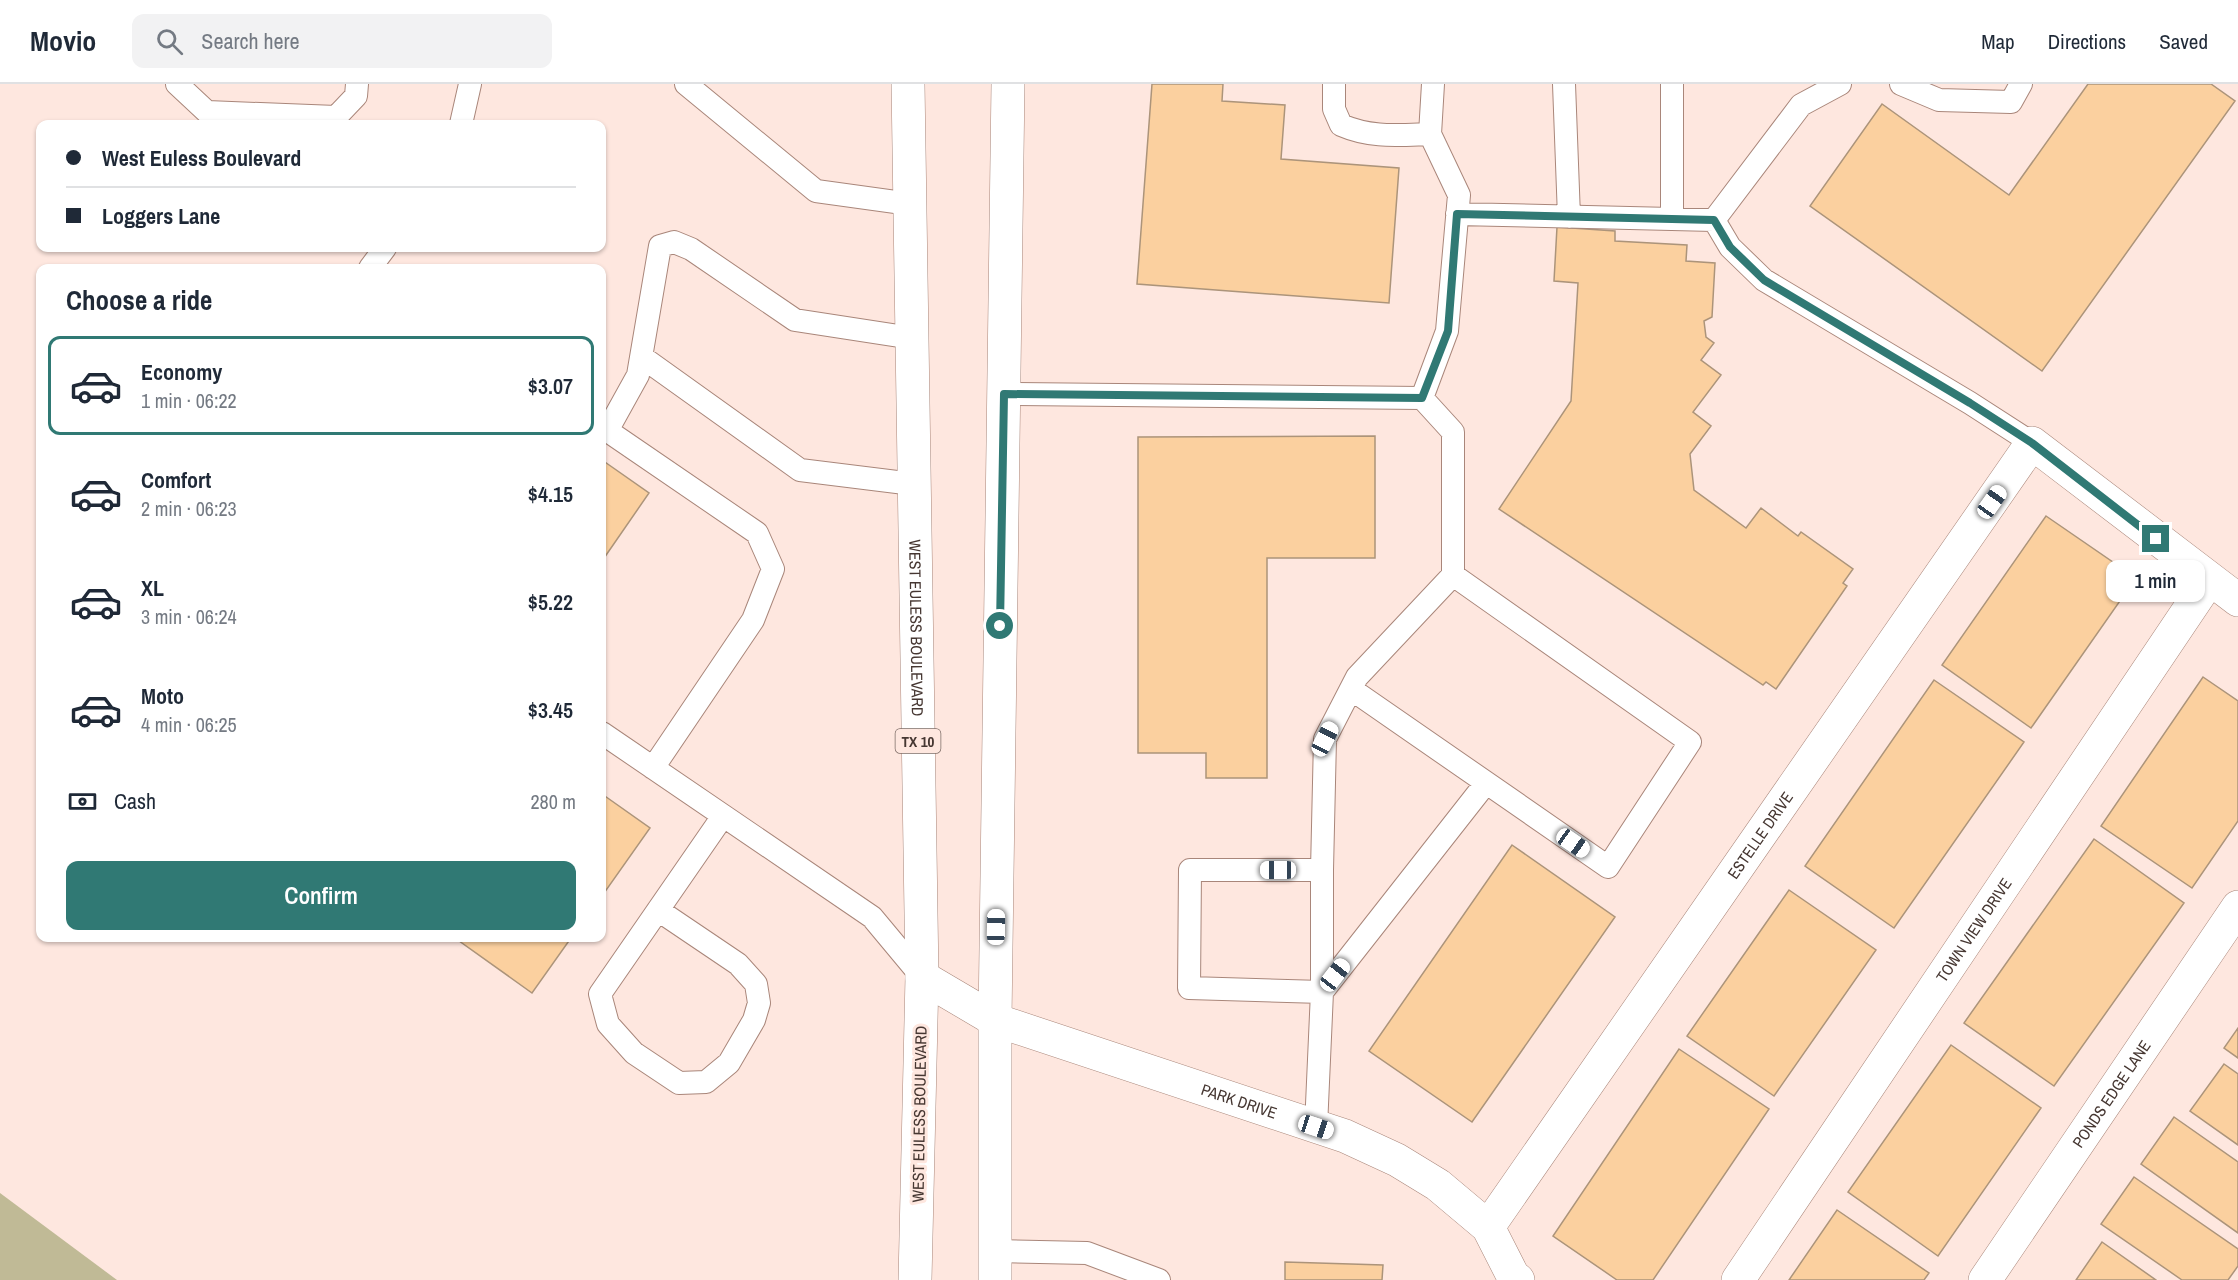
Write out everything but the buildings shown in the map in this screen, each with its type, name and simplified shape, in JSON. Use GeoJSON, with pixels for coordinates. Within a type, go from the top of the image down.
{"type":"FeatureCollection","features":[{"type":"Feature","properties":{"kind":"street","name":"WEST EULESS BOULEVARD"},"geometry":{"type":"LineString","coordinates":[[908,84],[922,977],[915,1280]]}},
{"type":"Feature","properties":{"kind":"street"},"geometry":{"type":"LineString","coordinates":[[994,1265],[995,1020],[1008,84]]}},
{"type":"Feature","properties":{"kind":"street"},"geometry":{"type":"LineString","coordinates":[[2032,443],[2238,600]]}},
{"type":"Feature","properties":{"kind":"street","name":"ESTELLE DRIVE"},"geometry":{"type":"LineString","coordinates":[[1488,1227],[2032,443]]}},
{"type":"Feature","properties":{"kind":"street","name":"TOWN VIEW DRIVE"},"geometry":{"type":"LineString","coordinates":[[1738,1280],[2209,580]]}},
{"type":"Feature","properties":{"kind":"street","name":"PONDS EDGE LANE"},"geometry":{"type":"LineString","coordinates":[[1985,1280],[2238,907]]}},
{"type":"Feature","properties":{"kind":"street","name":"PARK DRIVE"},"geometry":{"type":"LineString","coordinates":[[922,977],[995,1020],[1345,1136],[1397,1160],[1438,1185],[1488,1227],[1513,1276],[1518,1280]]}},
{"type":"Feature","properties":{"kind":"lane"},"geometry":{"type":"LineString","coordinates":[[177,84],[207,112],[336,117],[356,96],[357,84]]}},
{"type":"Feature","properties":{"kind":"lane"},"geometry":{"type":"LineString","coordinates":[[462,120],[470,84]]}},
{"type":"Feature","properties":{"kind":"lane"},"geometry":{"type":"LineString","coordinates":[[686,84],[816,191],[910,204]]}},
{"type":"Feature","properties":{"kind":"lane"},"geometry":{"type":"LineString","coordinates":[[1334,84],[1334,109],[1341,125],[1360,133],[1385,136],[1430,134]]}},
{"type":"Feature","properties":{"kind":"lane"},"geometry":{"type":"LineString","coordinates":[[1422,398],[1448,331],[1459,195],[1430,134],[1433,84]]}},
{"type":"Feature","properties":{"kind":"lane"},"geometry":{"type":"LineString","coordinates":[[1564,84],[1569,217]]}},
{"type":"Feature","properties":{"kind":"lane"},"geometry":{"type":"LineString","coordinates":[[1672,84],[1672,219]]}},
{"type":"Feature","properties":{"kind":"lane"},"geometry":{"type":"LineString","coordinates":[[1714,220],[1801,105],[1840,84]]}},
{"type":"Feature","properties":{"kind":"lane"},"geometry":{"type":"LineString","coordinates":[[1901,84],[1939,100],[2011,102],[2021,84]]}},
{"type":"Feature","properties":{"kind":"lane"},"geometry":{"type":"LineString","coordinates":[[1457,214],[1714,220]]}},
{"type":"Feature","properties":{"kind":"lane"},"geometry":{"type":"LineString","coordinates":[[1714,220],[1730,247],[1764,280],[1970,403],[2032,443]]}},
{"type":"Feature","properties":{"kind":"lane"},"geometry":{"type":"LineString","coordinates":[[606,426],[638,375],[660,246],[674,242],[691,249],[795,320],[912,338]]}},
{"type":"Feature","properties":{"kind":"lane"},"geometry":{"type":"LineString","coordinates":[[642,357],[800,470],[914,484]]}},
{"type":"Feature","properties":{"kind":"lane"},"geometry":{"type":"LineString","coordinates":[[1004,394],[1422,398],[1453,432],[1453,575],[1357,677],[1325,739],[1322,992],[1316,1127]]}},
{"type":"Feature","properties":{"kind":"lane"},"geometry":{"type":"LineString","coordinates":[[606,430],[757,533],[773,569],[753,620],[653,768]]}},
{"type":"Feature","properties":{"kind":"lane"},"geometry":{"type":"LineString","coordinates":[[1351,689],[1608,867],[1690,742],[1453,575]]}},
{"type":"Feature","properties":{"kind":"lane"},"geometry":{"type":"LineString","coordinates":[[606,736],[872,917],[922,977]]}},
{"type":"Feature","properties":{"kind":"lane"},"geometry":{"type":"LineString","coordinates":[[1322,992],[1486,783]]}},
{"type":"Feature","properties":{"kind":"lane"},"geometry":{"type":"LineString","coordinates":[[658,910],[738,964],[756,984],[759,1003],[754,1020],[729,1063],[706,1082],[680,1083],[634,1053],[608,1024],[600,994],[658,910],[723,816]]}},
{"type":"Feature","properties":{"kind":"lane"},"geometry":{"type":"LineString","coordinates":[[1322,870],[1190,870],[1189,988],[1322,992]]}},
{"type":"Feature","properties":{"kind":"lane"},"geometry":{"type":"LineString","coordinates":[[994,1265],[1087,1253],[1159,1280]]}},
{"type":"Feature","properties":{"kind":"shaded area"},"geometry":{"type":"Polygon","coordinates":[[[0,1193],[117,1280],[0,1280],[0,1193]]]}},
{"type":"Feature","properties":{"kind":"route"},"geometry":{"type":"LineString","coordinates":[[1000,626],[1004,394],[1422,398],[1448,331],[1457,214],[1714,220],[1730,247],[1764,280],[1970,403],[2032,443],[2156,539]]}}]}
